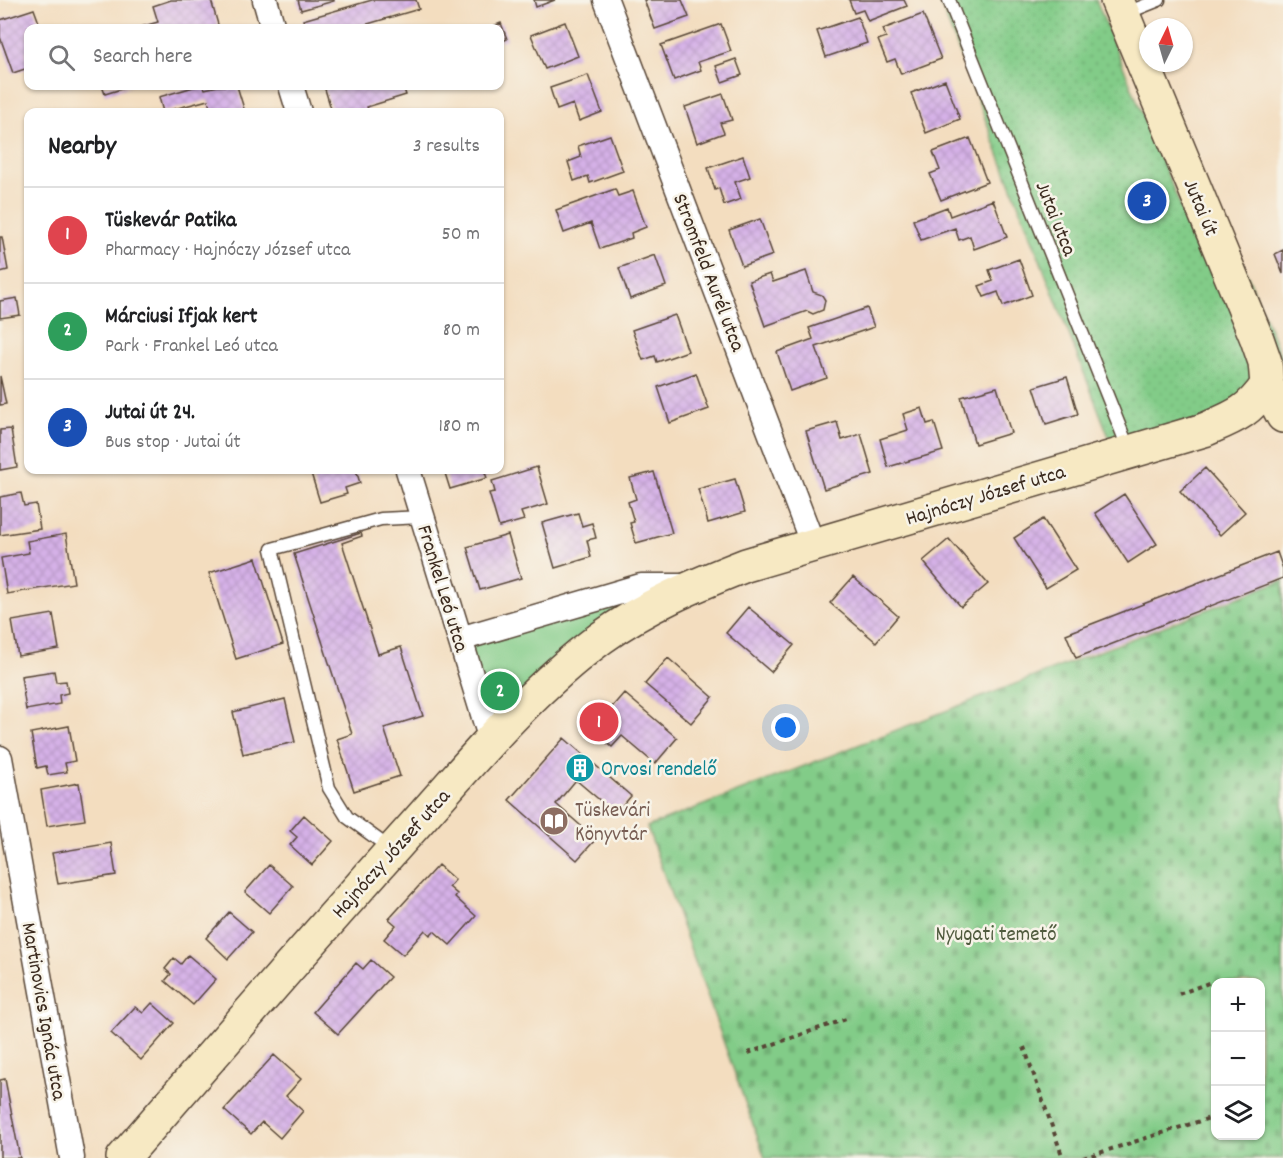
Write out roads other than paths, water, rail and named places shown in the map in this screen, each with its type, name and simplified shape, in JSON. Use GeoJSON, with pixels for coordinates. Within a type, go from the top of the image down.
{"type":"FeatureCollection","features":[{"type":"Feature","properties":{"kind":"main road","name":"Jutai út"},"geometry":{"type":"LineString","coordinates":[[1120,7],[1275,384],[1283,416]]}},
{"type":"Feature","properties":{"kind":"main road","name":"Hajnóczy József utca"},"geometry":{"type":"LineString","coordinates":[[123,1158],[491,740],[562,669],[602,638],[643,611],[692,586],[746,565],[1204,430],[1241,414],[1275,384]]}},
{"type":"Feature","properties":{"kind":"street"},"geometry":{"type":"LineString","coordinates":[[265,0],[272,24]]}},
{"type":"Feature","properties":{"kind":"street","name":"Stromfeld Aurél utca"},"geometry":{"type":"LineString","coordinates":[[606,0],[813,545]]}},
{"type":"Feature","properties":{"kind":"street"},"geometry":{"type":"LineString","coordinates":[[292,90],[298,108]]}},
{"type":"Feature","properties":{"kind":"street","name":"Frankel Leó utca"},"geometry":{"type":"LineString","coordinates":[[409,474],[491,740]]}},
{"type":"Feature","properties":{"kind":"street","name":"Hajnóczy József utca"},"geometry":{"type":"LineString","coordinates":[[460,639],[641,586],[692,586]]}},
{"type":"Feature","properties":{"kind":"street","name":"Martinovics Ignác utca"},"geometry":{"type":"LineString","coordinates":[[0,758],[72,1158]]}},
{"type":"Feature","properties":{"kind":"lane","name":"Jutai utca"},"geometry":{"type":"LineString","coordinates":[[948,0],[1130,451]]}},
{"type":"Feature","properties":{"kind":"lane"},"geometry":{"type":"LineString","coordinates":[[1120,7],[1159,0]]}},
{"type":"Feature","properties":{"kind":"lane"},"geometry":{"type":"LineString","coordinates":[[392,850],[346,817],[329,788],[272,549],[381,519],[422,517]]}},
{"type":"Feature","properties":{"kind":"place","name":"Jutai út 24."},"geometry":{"type":"Point","coordinates":[1147,201]}},
{"type":"Feature","properties":{"kind":"place","name":"Márciusi Ifjak kert"},"geometry":{"type":"Point","coordinates":[500,691]}},
{"type":"Feature","properties":{"kind":"place","name":"Tüskevár Patika"},"geometry":{"type":"Point","coordinates":[599,722]}},
{"type":"Feature","properties":{"kind":"place","name":"Orvosi rendelő"},"geometry":{"type":"Point","coordinates":[580,768]}},
{"type":"Feature","properties":{"kind":"place","name":"Tüskevári Könyvtár"},"geometry":{"type":"Point","coordinates":[554,821]}},
{"type":"Feature","properties":{"kind":"park label","name":"Nyugati temető"},"geometry":{"type":"Point","coordinates":[996,933]}}]}
